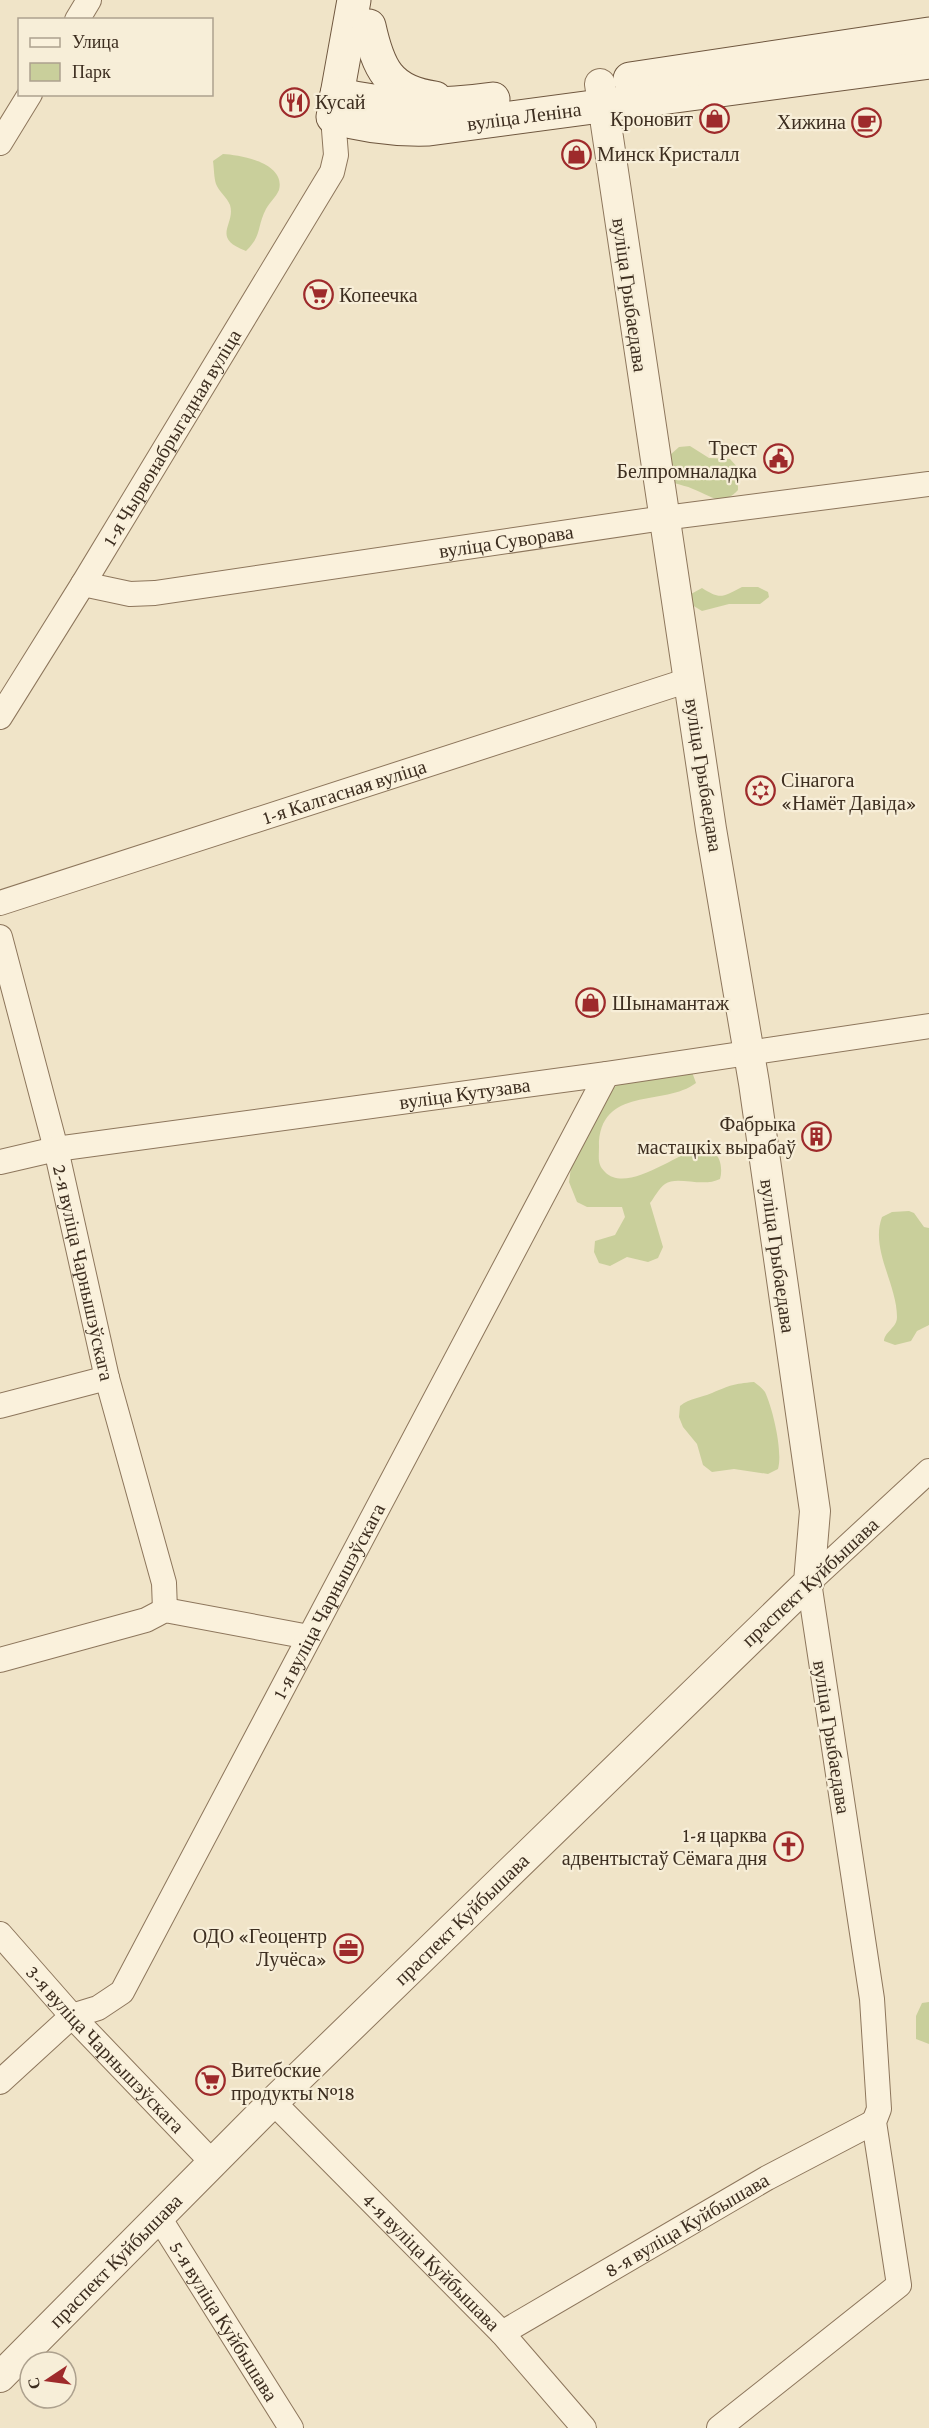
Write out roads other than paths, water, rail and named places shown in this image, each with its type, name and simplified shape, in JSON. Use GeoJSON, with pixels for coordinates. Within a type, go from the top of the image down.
{"type":"FeatureCollection","features":[{"type":"Feature","properties":{"kind":"main road"},"geometry":{"type":"LineString","coordinates":[[364,9],[373,46],[383,71],[401,88],[424,97],[466,103]]}},
{"type":"Feature","properties":{"kind":"main road","name":"1-я Чырвонабрыгадная вуліца"},"geometry":{"type":"LineString","coordinates":[[348,109],[364,9]]}},
{"type":"Feature","properties":{"kind":"main road","name":"вуліца Леніна"},"geometry":{"type":"LineString","coordinates":[[348,109],[393,130],[429,129],[929,34]]}},
{"type":"Feature","properties":{"kind":"main road","name":"вуліца Леніна"},"geometry":{"type":"LineString","coordinates":[[348,109],[601,95],[929,62]]}},
{"type":"Feature","properties":{"kind":"street"},"geometry":{"type":"LineString","coordinates":[[78,18],[89,0]]}},
{"type":"Feature","properties":{"kind":"street","name":"вуліца Грыбаедава"},"geometry":{"type":"LineString","coordinates":[[601,95],[664,518],[748,1053],[815,1511],[809,1582],[872,1999],[879,2109],[873,2122],[899,2285],[719,2428]]}},
{"type":"Feature","properties":{"kind":"street"},"geometry":{"type":"LineString","coordinates":[[0,143],[29,96]]}},
{"type":"Feature","properties":{"kind":"street","name":"1-я Чырвонабрыгадная вуліца"},"geometry":{"type":"LineString","coordinates":[[0,717],[332,172],[348,109]]}},
{"type":"Feature","properties":{"kind":"street","name":"вуліца Суворава"},"geometry":{"type":"LineString","coordinates":[[83,584],[130,594],[155,593],[664,518],[929,484]]}},
{"type":"Feature","properties":{"kind":"street","name":"1-я Калгасная вуліца"},"geometry":{"type":"LineString","coordinates":[[0,903],[689,680]]}},
{"type":"Feature","properties":{"kind":"street","name":"2-я вуліца Чарнышэўскага"},"geometry":{"type":"LineString","coordinates":[[0,937],[56,1149],[106,1378],[164,1583],[165,1610]]}},
{"type":"Feature","properties":{"kind":"street","name":"вуліца Кутузава"},"geometry":{"type":"LineString","coordinates":[[0,1162],[56,1149],[607,1074],[929,1026]]}},
{"type":"Feature","properties":{"kind":"street","name":"1-я вуліца Чарнышэўскага"},"geometry":{"type":"LineString","coordinates":[[0,2082],[72,2016],[98,2008],[122,1992],[607,1074]]}},
{"type":"Feature","properties":{"kind":"street"},"geometry":{"type":"LineString","coordinates":[[0,1406],[106,1378]]}},
{"type":"Feature","properties":{"kind":"street","name":"праспект Куйбышава"},"geometry":{"type":"LineString","coordinates":[[0,2377],[273,2102],[809,1582],[929,1471]]}},
{"type":"Feature","properties":{"kind":"street"},"geometry":{"type":"LineString","coordinates":[[0,1660],[146,1620],[165,1610],[309,1636]]}},
{"type":"Feature","properties":{"kind":"street","name":"3-я вуліца Чарнышэўскага"},"geometry":{"type":"LineString","coordinates":[[0,1934],[72,2016],[212,2162]]}},
{"type":"Feature","properties":{"kind":"street","name":"4-я вуліца Куйбышава"},"geometry":{"type":"LineString","coordinates":[[273,2102],[502,2333],[584,2428]]}},
{"type":"Feature","properties":{"kind":"street","name":"8-я вуліца Куйбышава"},"geometry":{"type":"LineString","coordinates":[[502,2333],[767,2178],[873,2122]]}},
{"type":"Feature","properties":{"kind":"street","name":"5-я вуліца Куйбышава"},"geometry":{"type":"LineString","coordinates":[[158,2216],[291,2428]]}},
{"type":"Feature","properties":{"kind":"place","name":"Кусай"},"geometry":{"type":"Point","coordinates":[294,102]}},
{"type":"Feature","properties":{"kind":"place","name":"Кроновит"},"geometry":{"type":"Point","coordinates":[714,119]}},
{"type":"Feature","properties":{"kind":"place","name":"Хижина"},"geometry":{"type":"Point","coordinates":[867,122]}},
{"type":"Feature","properties":{"kind":"place","name":"Минск Кристалл"},"geometry":{"type":"Point","coordinates":[576,154]}},
{"type":"Feature","properties":{"kind":"place","name":"Копеечка"},"geometry":{"type":"Point","coordinates":[318,295]}},
{"type":"Feature","properties":{"kind":"place","name":"Трест Белпромналадка"},"geometry":{"type":"Point","coordinates":[778,459]}},
{"type":"Feature","properties":{"kind":"place","name":"Сінагога «Намёт Давіда»"},"geometry":{"type":"Point","coordinates":[760,791]}},
{"type":"Feature","properties":{"kind":"place","name":"Шынамантаж"},"geometry":{"type":"Point","coordinates":[591,1003]}},
{"type":"Feature","properties":{"kind":"place","name":"Фабрыка мастацкіх вырабаў"},"geometry":{"type":"Point","coordinates":[817,1136]}},
{"type":"Feature","properties":{"kind":"place","name":"1-я царква адвентыстаў Сёмага дня"},"geometry":{"type":"Point","coordinates":[788,1847]}},
{"type":"Feature","properties":{"kind":"place","name":"ОДО «Геоцентр Лучёса»"},"geometry":{"type":"Point","coordinates":[348,1948]}},
{"type":"Feature","properties":{"kind":"place","name":"Витебские продукты №18"},"geometry":{"type":"Point","coordinates":[210,2081]}}]}
